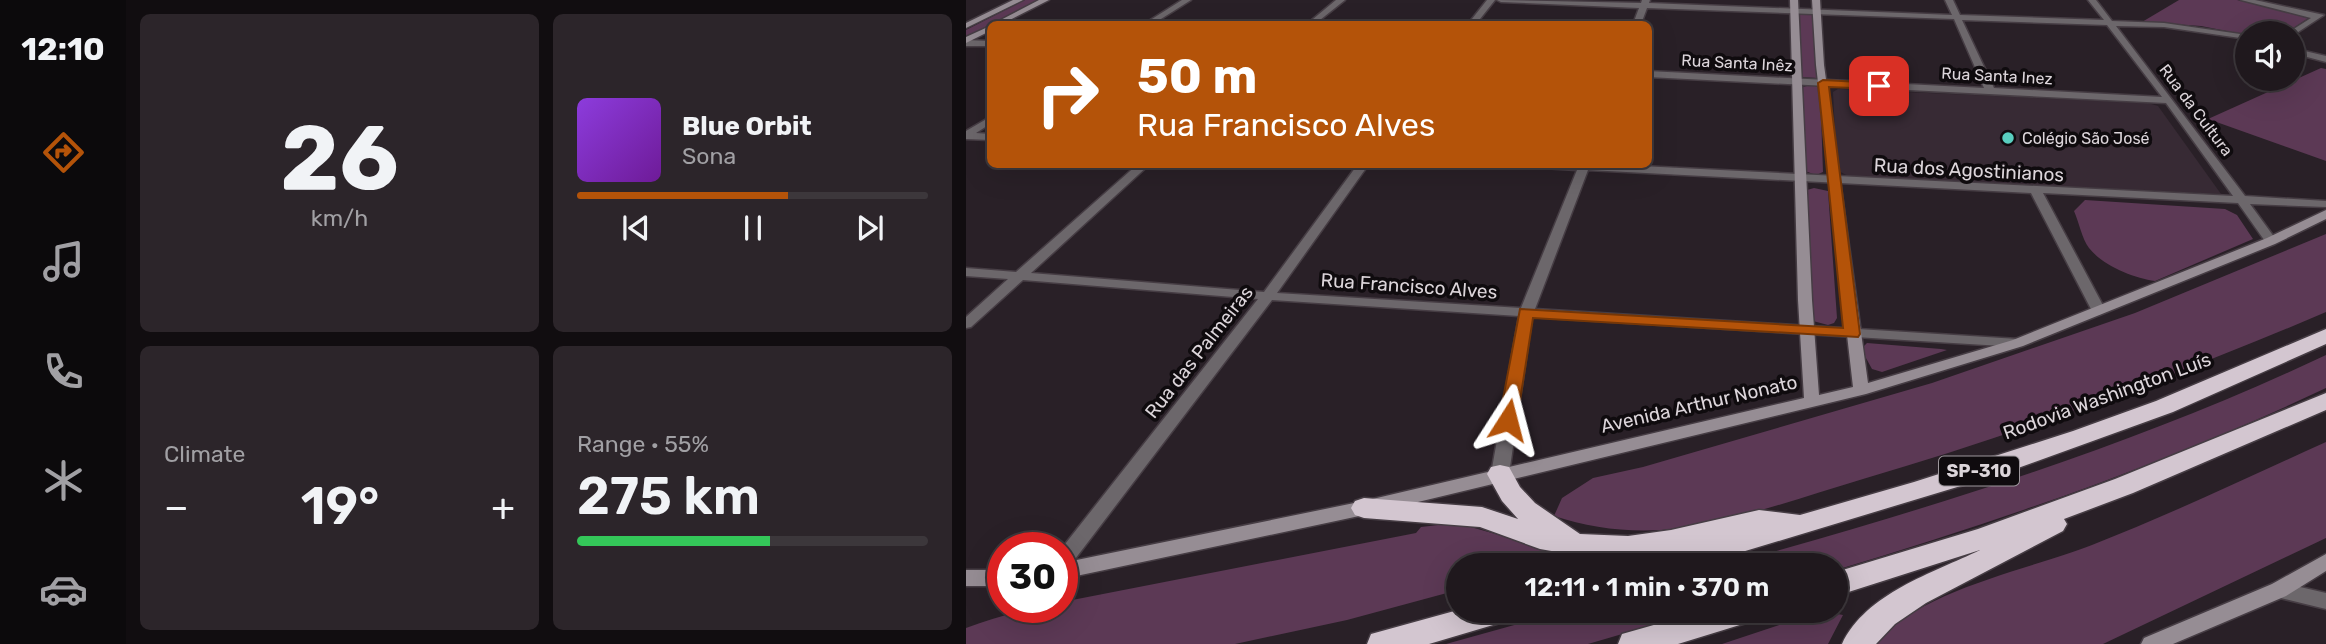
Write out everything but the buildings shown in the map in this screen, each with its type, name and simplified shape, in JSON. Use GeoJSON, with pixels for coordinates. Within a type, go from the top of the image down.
{"type":"FeatureCollection","features":[{"type":"Feature","properties":{"kind":"highway","name":"Rodovia Washington Luís"},"geometry":{"type":"LineString","coordinates":[[1703,553],[2042,452],[2261,367],[2326,336]]}},
{"type":"Feature","properties":{"kind":"highway"},"geometry":{"type":"LineString","coordinates":[[1848,580],[1984,538],[2124,486],[2326,401]]}},
{"type":"Feature","properties":{"kind":"highway"},"geometry":{"type":"LineString","coordinates":[[1500,474],[1507,492],[1532,517],[1580,545]]}},
{"type":"Feature","properties":{"kind":"highway"},"geometry":{"type":"LineString","coordinates":[[1857,644],[1872,623],[1903,601],[1990,559],[2124,486]]}},
{"type":"Feature","properties":{"kind":"highway"},"geometry":{"type":"LineString","coordinates":[[1364,508],[1482,517],[1540,538],[1580,545],[1628,547],[1759,520],[1806,524]]}},
{"type":"Feature","properties":{"kind":"highway"},"geometry":{"type":"LineString","coordinates":[[1382,644],[1457,623]]}},
{"type":"Feature","properties":{"kind":"highway"},"geometry":{"type":"LineString","coordinates":[[1633,644],[1705,623]]}},
{"type":"Feature","properties":{"kind":"street"},"geometry":{"type":"LineString","coordinates":[[966,26],[1019,0]]}},
{"type":"Feature","properties":{"kind":"street"},"geometry":{"type":"LineString","coordinates":[[1003,21],[1045,0]]}},
{"type":"Feature","properties":{"kind":"street"},"geometry":{"type":"LineString","coordinates":[[1153,21],[1187,0]]}},
{"type":"Feature","properties":{"kind":"street"},"geometry":{"type":"LineString","coordinates":[[1315,21],[1341,0]]}},
{"type":"Feature","properties":{"kind":"street"},"geometry":{"type":"LineString","coordinates":[[1474,21],[1491,0]]}},
{"type":"Feature","properties":{"kind":"street"},"geometry":{"type":"LineString","coordinates":[[1501,0],[1817,6],[1956,17],[2109,23],[2207,30],[2235,35]]}},
{"type":"Feature","properties":{"kind":"street"},"geometry":{"type":"LineString","coordinates":[[1949,0],[1990,91]]}},
{"type":"Feature","properties":{"kind":"street","name":"Rua da Cultura"},"geometry":{"type":"LineString","coordinates":[[2091,0],[2169,100],[2271,241]]}},
{"type":"Feature","properties":{"kind":"street"},"geometry":{"type":"LineString","coordinates":[[2245,0],[2322,14]]}},
{"type":"Feature","properties":{"kind":"street"},"geometry":{"type":"LineString","coordinates":[[1638,21],[1645,3]]}},
{"type":"Feature","properties":{"kind":"street"},"geometry":{"type":"LineString","coordinates":[[1794,6],[1799,82],[1806,332],[1812,400]]}},
{"type":"Feature","properties":{"kind":"street"},"geometry":{"type":"LineString","coordinates":[[1817,6],[1823,83],[1861,390]]}},
{"type":"Feature","properties":{"kind":"street"},"geometry":{"type":"LineString","coordinates":[[2305,25],[2322,14]]}},
{"type":"Feature","properties":{"kind":"street"},"geometry":{"type":"LineString","coordinates":[[966,42],[987,30]]}},
{"type":"Feature","properties":{"kind":"street"},"geometry":{"type":"LineString","coordinates":[[966,42],[987,44]]}},
{"type":"Feature","properties":{"kind":"street"},"geometry":{"type":"LineString","coordinates":[[2305,53],[2326,59]]}},
{"type":"Feature","properties":{"kind":"street","name":"Rua Santa Inêz"},"geometry":{"type":"LineString","coordinates":[[1652,74],[1823,83]]}},
{"type":"Feature","properties":{"kind":"street","name":"Rua Santa Inez"},"geometry":{"type":"LineString","coordinates":[[1823,83],[2169,100]]}},
{"type":"Feature","properties":{"kind":"street"},"geometry":{"type":"LineString","coordinates":[[966,135],[987,122]]}},
{"type":"Feature","properties":{"kind":"street"},"geometry":{"type":"LineString","coordinates":[[966,135],[987,137]]}},
{"type":"Feature","properties":{"kind":"street"},"geometry":{"type":"LineString","coordinates":[[966,324],[1141,168]]}},
{"type":"Feature","properties":{"kind":"street","name":"Rua das Palmeiras"},"geometry":{"type":"LineString","coordinates":[[1078,541],[1268,296],[1361,168]]}},
{"type":"Feature","properties":{"kind":"street"},"geometry":{"type":"LineString","coordinates":[[1500,474],[1526,313],[1583,168]]}},
{"type":"Feature","properties":{"kind":"street","name":"Rua dos Agostinianos"},"geometry":{"type":"LineString","coordinates":[[1618,168],[2326,204]]}},
{"type":"Feature","properties":{"kind":"street"},"geometry":{"type":"LineString","coordinates":[[2036,191],[2099,311]]}},
{"type":"Feature","properties":{"kind":"street","name":"Avenida Arthur Nonato"},"geometry":{"type":"LineString","coordinates":[[1078,568],[1364,508],[1861,390],[2018,343],[2271,241],[2326,214]]}},
{"type":"Feature","properties":{"kind":"street","name":"Rua Francisco Alves"},"geometry":{"type":"LineString","coordinates":[[966,272],[1268,296],[1806,332],[2018,343]]}},
{"type":"Feature","properties":{"kind":"street"},"geometry":{"type":"LineString","coordinates":[[2151,644],[2279,590],[2326,562]]}},
{"type":"Feature","properties":{"kind":"street"},"geometry":{"type":"LineString","coordinates":[[966,578],[987,578]]}},
{"type":"Feature","properties":{"kind":"street"},"geometry":{"type":"LineString","coordinates":[[2279,590],[2326,601]]}},
{"type":"Feature","properties":{"kind":"shaded area"},"geometry":{"type":"Polygon","coordinates":[[[1025,0],[1038,0],[997,21],[987,21],[987,26],[966,37],[966,30],[1025,0]]]}},
{"type":"Feature","properties":{"kind":"shaded area"},"geometry":{"type":"Polygon","coordinates":[[[2179,0],[2237,0],[2310,17],[2304,21],[2235,21],[2235,33],[2201,26],[2142,22],[2179,0]]]}},
{"type":"Feature","properties":{"kind":"shaded area"},"geometry":{"type":"Polygon","coordinates":[[[1800,15],[1813,15],[1817,78],[1802,77],[1801,73],[1800,15]]]}},
{"type":"Feature","properties":{"kind":"shaded area"},"geometry":{"type":"Polygon","coordinates":[[[2321,68],[2326,69],[2326,161],[2208,119],[2270,91],[2305,91],[2305,75],[2321,68]]]}},
{"type":"Feature","properties":{"kind":"shaded area"},"geometry":{"type":"Polygon","coordinates":[[[1803,87],[1820,87],[1823,172],[1816,175],[1805,171],[1803,87]]]}},
{"type":"Feature","properties":{"kind":"shaded area","name":"Colégio São José"},"geometry":{"type":"Polygon","coordinates":[[[1838,89],[2148,103],[2158,106],[2221,194],[1848,176],[1837,170],[1833,92],[1838,89]]]}},
{"type":"Feature","properties":{"kind":"shaded area"},"geometry":{"type":"Polygon","coordinates":[[[1814,188],[1828,191],[1837,318],[1834,323],[1828,325],[1813,321],[1810,310],[1807,190],[1814,188]]]}},
{"type":"Feature","properties":{"kind":"shaded area"},"geometry":{"type":"Polygon","coordinates":[[[2085,200],[2225,209],[2237,215],[2253,239],[2155,281],[2110,266],[2089,248],[2074,211],[2085,200]]]}},
{"type":"Feature","properties":{"kind":"shaded area"},"geometry":{"type":"Polygon","coordinates":[[[2326,234],[2326,312],[2097,402],[1922,461],[1772,507],[1703,524],[1664,530],[1632,530],[1600,527],[1554,516],[1562,498],[1593,478],[1643,467],[1932,383],[2135,313],[2326,234]]]}},
{"type":"Feature","properties":{"kind":"shaded area"},"geometry":{"type":"Polygon","coordinates":[[[1867,343],[1947,350],[1882,372],[1872,369],[1861,349],[1867,343]]]}},
{"type":"Feature","properties":{"kind":"shaded area"},"geometry":{"type":"Polygon","coordinates":[[[2326,355],[2326,388],[2206,441],[2023,510],[1848,566],[1848,553],[1769,553],[2031,473],[2254,388],[2326,355]]]}},
{"type":"Feature","properties":{"kind":"shaded area"},"geometry":{"type":"Polygon","coordinates":[[[2326,442],[2326,538],[2103,644],[1876,644],[1895,625],[1918,609],[1946,596],[2122,533],[2326,442]]]}},
{"type":"Feature","properties":{"kind":"shaded area"},"geometry":{"type":"Polygon","coordinates":[[[1455,523],[1569,553],[1446,553],[1446,593],[1347,620],[1235,644],[966,644],[966,628],[987,621],[1078,623],[1078,599],[1416,533],[1421,527],[1455,523]]]}},
{"type":"Feature","properties":{"kind":"shaded area"},"geometry":{"type":"Polygon","coordinates":[[[1522,623],[1660,623],[1588,644],[1446,644],[1522,623]]]}},
{"type":"Feature","properties":{"kind":"shaded area"},"geometry":{"type":"Polygon","coordinates":[[[1785,623],[1839,623],[1828,644],[1722,644],[1785,623]]]}},
{"type":"Feature","properties":{"kind":"place","name":"Colégio São José"},"geometry":{"type":"Point","coordinates":[2008,138]}},
{"type":"Feature","properties":{"kind":"route"},"geometry":{"type":"LineString","coordinates":[[1508,420],[1526,313],[1852,334],[1823,83],[1879,86]]}}]}
